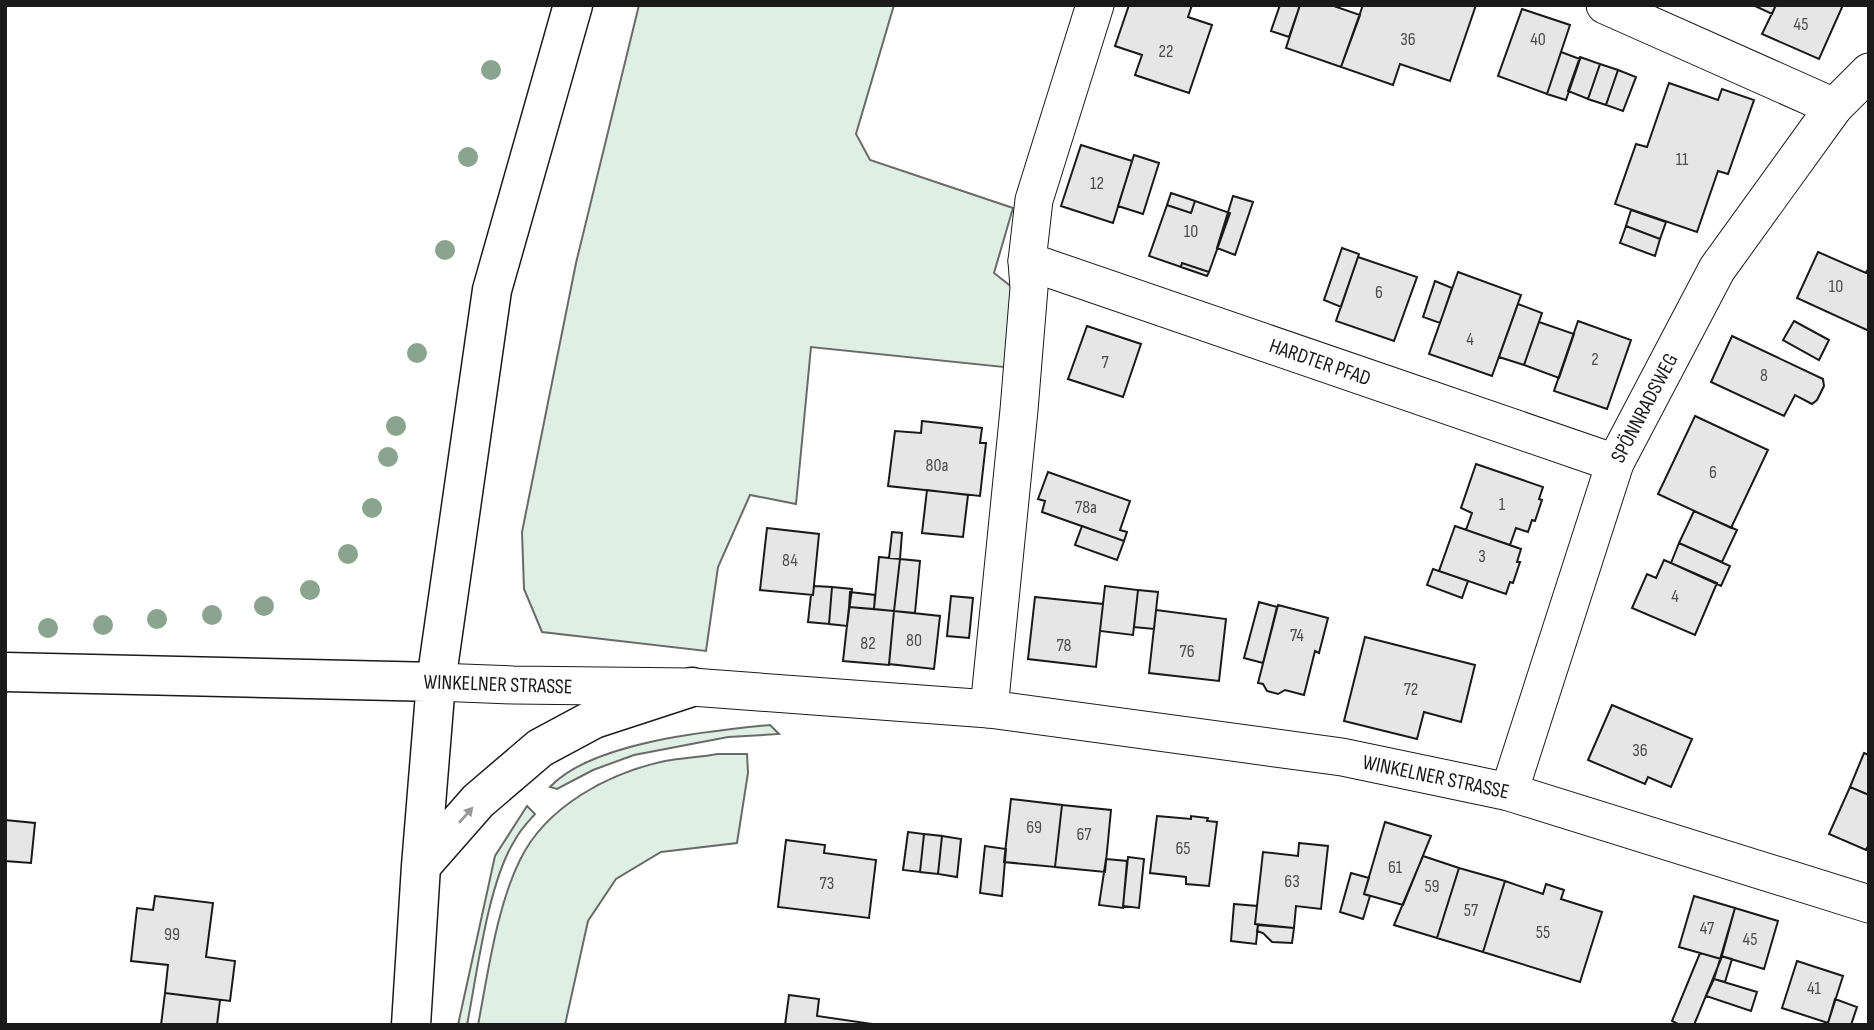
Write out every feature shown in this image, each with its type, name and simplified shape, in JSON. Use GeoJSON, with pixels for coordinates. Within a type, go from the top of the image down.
{"type":"FeatureCollection","features":[{"type":"Feature","properties":{"kind":"main road"},"geometry":{"type":"LineString","coordinates":[[411,1025],[436,682],[492,290],[573,5]]}},
{"type":"Feature","properties":{"kind":"main road","name":"WINKELNER STRASSE"},"geometry":{"type":"LineString","coordinates":[[5,672],[436,682]]}},
{"type":"Feature","properties":{"kind":"main road"},"geometry":{"type":"LineString","coordinates":[[421,866],[478,801],[540,748],[594,719],[692,687]]}},
{"type":"Feature","properties":{"kind":"street"},"geometry":{"type":"LineString","coordinates":[[989,709],[1019,410],[1029,288],[1027,261],[1034,200],[1095,5]]}},
{"type":"Feature","properties":{"kind":"street"},"geometry":{"type":"LineString","coordinates":[[1605,5],[1835,107]]}},
{"type":"Feature","properties":{"kind":"street","name":"SPÖNNRADSWEG"},"geometry":{"type":"LineString","coordinates":[[1509,792],[1615,463],[1717,269],[1835,107],[1869,72]]}},
{"type":"Feature","properties":{"kind":"street","name":"HARDTER PFAD"},"geometry":{"type":"LineString","coordinates":[[1027,261],[1615,463]]}},
{"type":"Feature","properties":{"kind":"street","name":"WINKELNER STRASSE"},"geometry":{"type":"LineString","coordinates":[[436,682],[692,687],[989,709],[1342,757],[1509,792],[1869,904]]}},
{"type":"Feature","properties":{"kind":"green space"},"geometry":{"type":"Polygon","coordinates":[[[639,5],[894,5],[856,134],[870,160],[1013,208],[994,273],[1013,288],[1013,368],[811,347],[796,504],[750,495],[718,567],[706,651],[542,632],[524,589],[522,532],[576,263],[639,5]]]}},
{"type":"Feature","properties":{"kind":"green space"},"geometry":{"type":"Polygon","coordinates":[[[770,725],[779,734],[728,737],[634,755],[593,770],[557,789],[550,787],[569,772],[622,749],[685,735],[770,725]]]}},
{"type":"Feature","properties":{"kind":"green space"},"geometry":{"type":"Polygon","coordinates":[[[718,754],[747,754],[748,773],[737,843],[661,852],[616,879],[588,921],[565,1025],[478,1025],[505,898],[520,860],[546,823],[581,795],[622,774],[665,761],[718,754]]]}},
{"type":"Feature","properties":{"kind":"green space"},"geometry":{"type":"Polygon","coordinates":[[[527,806],[535,814],[517,836],[498,879],[485,929],[467,1025],[458,1025],[495,856],[527,806]]]}},
{"type":"Feature","properties":{"kind":"building"},"geometry":{"type":"Polygon","coordinates":[[[1129,5],[1192,5],[1188,17],[1212,25],[1189,93],[1135,75],[1142,55],[1115,46],[1129,5]]]}},
{"type":"Feature","properties":{"kind":"building"},"geometry":{"type":"Polygon","coordinates":[[[1280,5],[1300,5],[1289,37],[1271,31],[1280,5]]]}},
{"type":"Feature","properties":{"kind":"building"},"geometry":{"type":"Polygon","coordinates":[[[1300,5],[1331,5],[1360,15],[1341,67],[1286,48],[1300,5]]]}},
{"type":"Feature","properties":{"kind":"building"},"geometry":{"type":"Polygon","coordinates":[[[1363,5],[1476,5],[1450,81],[1400,64],[1393,85],[1341,67],[1363,5]]]}},
{"type":"Feature","properties":{"kind":"building"},"geometry":{"type":"Polygon","coordinates":[[[1753,5],[1776,5],[1772,14],[1753,5]]]}},
{"type":"Feature","properties":{"kind":"building"},"geometry":{"type":"Polygon","coordinates":[[[1776,5],[1843,5],[1819,59],[1762,34],[1776,5]]]}},
{"type":"Feature","properties":{"kind":"building"},"geometry":{"type":"Polygon","coordinates":[[[1522,9],[1570,25],[1547,94],[1498,76],[1522,9]]]}},
{"type":"Feature","properties":{"kind":"building"},"geometry":{"type":"Polygon","coordinates":[[[1561,52],[1580,59],[1566,100],[1547,94],[1561,52]]]}},
{"type":"Feature","properties":{"kind":"building"},"geometry":{"type":"Polygon","coordinates":[[[1580,57],[1600,64],[1588,99],[1568,91],[1580,57]]]}},
{"type":"Feature","properties":{"kind":"building"},"geometry":{"type":"Polygon","coordinates":[[[1600,64],[1618,70],[1606,105],[1588,99],[1600,64]]]}},
{"type":"Feature","properties":{"kind":"building"},"geometry":{"type":"Polygon","coordinates":[[[1618,70],[1636,77],[1623,111],[1606,105],[1618,70]]]}},
{"type":"Feature","properties":{"kind":"building"},"geometry":{"type":"Polygon","coordinates":[[[1669,83],[1718,100],[1722,89],[1754,100],[1728,174],[1718,171],[1697,232],[1615,204],[1636,144],[1647,147],[1669,83]]]}},
{"type":"Feature","properties":{"kind":"building"},"geometry":{"type":"Polygon","coordinates":[[[1081,145],[1132,161],[1113,223],[1061,206],[1081,145]]]}},
{"type":"Feature","properties":{"kind":"building"},"geometry":{"type":"Polygon","coordinates":[[[1134,155],[1159,163],[1143,214],[1118,206],[1134,155]]]}},
{"type":"Feature","properties":{"kind":"building"},"geometry":{"type":"Polygon","coordinates":[[[1171,193],[1195,201],[1191,213],[1167,205],[1171,193]]]}},
{"type":"Feature","properties":{"kind":"building"},"geometry":{"type":"Polygon","coordinates":[[[1233,196],[1253,202],[1235,255],[1217,248],[1233,196]]]}},
{"type":"Feature","properties":{"kind":"building"},"geometry":{"type":"Polygon","coordinates":[[[1195,201],[1230,213],[1209,272],[1182,263],[1181,267],[1149,256],[1167,205],[1191,213],[1195,201]]]}},
{"type":"Feature","properties":{"kind":"building"},"geometry":{"type":"Polygon","coordinates":[[[1631,210],[1666,222],[1660,239],[1626,226],[1631,210]]]}},
{"type":"Feature","properties":{"kind":"building"},"geometry":{"type":"Polygon","coordinates":[[[1626,226],[1660,239],[1655,256],[1620,243],[1626,226]]]}},
{"type":"Feature","properties":{"kind":"building"},"geometry":{"type":"Polygon","coordinates":[[[1342,248],[1359,254],[1341,307],[1324,300],[1342,248]]]}},
{"type":"Feature","properties":{"kind":"building"},"geometry":{"type":"Polygon","coordinates":[[[1818,252],[1866,273],[1869,267],[1869,331],[1797,298],[1818,252]]]}},
{"type":"Feature","properties":{"kind":"building"},"geometry":{"type":"Polygon","coordinates":[[[1358,257],[1417,277],[1394,341],[1336,321],[1358,257]]]}},
{"type":"Feature","properties":{"kind":"building"},"geometry":{"type":"Polygon","coordinates":[[[1182,263],[1209,272],[1207,276],[1181,267],[1182,263]]]}},
{"type":"Feature","properties":{"kind":"building"},"geometry":{"type":"Polygon","coordinates":[[[1458,272],[1521,295],[1492,376],[1429,354],[1458,272]]]}},
{"type":"Feature","properties":{"kind":"building"},"geometry":{"type":"Polygon","coordinates":[[[1435,281],[1452,288],[1440,323],[1423,317],[1435,281]]]}},
{"type":"Feature","properties":{"kind":"building"},"geometry":{"type":"Polygon","coordinates":[[[1518,304],[1542,313],[1524,365],[1499,357],[1518,304]]]}},
{"type":"Feature","properties":{"kind":"building"},"geometry":{"type":"Polygon","coordinates":[[[1578,321],[1631,340],[1607,409],[1554,391],[1578,321]]]}},
{"type":"Feature","properties":{"kind":"building"},"geometry":{"type":"Polygon","coordinates":[[[1794,321],[1829,340],[1819,360],[1783,340],[1794,321]]]}},
{"type":"Feature","properties":{"kind":"building"},"geometry":{"type":"Polygon","coordinates":[[[1539,322],[1574,334],[1559,378],[1524,365],[1539,322]]]}},
{"type":"Feature","properties":{"kind":"building"},"geometry":{"type":"Polygon","coordinates":[[[1087,326],[1141,344],[1123,397],[1068,379],[1087,326]]]}},
{"type":"Feature","properties":{"kind":"building"},"geometry":{"type":"Polygon","coordinates":[[[1732,336],[1823,379],[1824,386],[1817,400],[1812,404],[1795,395],[1784,416],[1711,382],[1732,336]]]}},
{"type":"Feature","properties":{"kind":"building"},"geometry":{"type":"Polygon","coordinates":[[[1695,416],[1768,450],[1731,528],[1658,494],[1695,416]]]}},
{"type":"Feature","properties":{"kind":"building"},"geometry":{"type":"Polygon","coordinates":[[[922,421],[982,428],[980,443],[986,443],[980,496],[888,486],[895,431],[921,433],[922,421]]]}},
{"type":"Feature","properties":{"kind":"building"},"geometry":{"type":"Polygon","coordinates":[[[1476,464],[1543,487],[1535,521],[1532,520],[1528,532],[1516,528],[1510,545],[1466,530],[1472,513],[1461,508],[1476,464]]]}},
{"type":"Feature","properties":{"kind":"building"},"geometry":{"type":"Polygon","coordinates":[[[1048,472],[1130,501],[1120,530],[1127,532],[1124,541],[1042,512],[1045,501],[1038,499],[1048,472]]]}},
{"type":"Feature","properties":{"kind":"building"},"geometry":{"type":"Polygon","coordinates":[[[927,490],[968,495],[963,537],[922,533],[927,490]]]}},
{"type":"Feature","properties":{"kind":"building"},"geometry":{"type":"Polygon","coordinates":[[[1694,511],[1737,530],[1722,562],[1679,543],[1694,511]]]}},
{"type":"Feature","properties":{"kind":"building"},"geometry":{"type":"Polygon","coordinates":[[[1082,526],[1124,541],[1117,560],[1075,545],[1082,526]]]}},
{"type":"Feature","properties":{"kind":"building"},"geometry":{"type":"Polygon","coordinates":[[[1455,526],[1521,549],[1513,583],[1510,582],[1506,594],[1439,571],[1455,526]]]}},
{"type":"Feature","properties":{"kind":"building"},"geometry":{"type":"Polygon","coordinates":[[[767,528],[819,534],[813,595],[760,590],[767,528]]]}},
{"type":"Feature","properties":{"kind":"building"},"geometry":{"type":"Polygon","coordinates":[[[892,532],[902,533],[900,559],[889,558],[892,532]]]}},
{"type":"Feature","properties":{"kind":"building"},"geometry":{"type":"Polygon","coordinates":[[[1679,543],[1730,566],[1721,586],[1671,563],[1679,543]]]}},
{"type":"Feature","properties":{"kind":"building"},"geometry":{"type":"Polygon","coordinates":[[[879,557],[900,559],[894,611],[874,609],[879,557]]]}},
{"type":"Feature","properties":{"kind":"building"},"geometry":{"type":"Polygon","coordinates":[[[900,559],[920,561],[915,613],[894,611],[900,559]]]}},
{"type":"Feature","properties":{"kind":"building"},"geometry":{"type":"Polygon","coordinates":[[[1664,560],[1717,583],[1695,635],[1632,608],[1647,574],[1656,578],[1664,560]]]}},
{"type":"Feature","properties":{"kind":"building"},"geometry":{"type":"Polygon","coordinates":[[[1433,569],[1468,581],[1462,598],[1427,585],[1433,569]]]}},
{"type":"Feature","properties":{"kind":"building"},"geometry":{"type":"Polygon","coordinates":[[[814,586],[832,587],[829,624],[808,622],[814,586]]]}},
{"type":"Feature","properties":{"kind":"building"},"geometry":{"type":"Polygon","coordinates":[[[1105,586],[1138,590],[1133,635],[1100,631],[1105,586]]]}},
{"type":"Feature","properties":{"kind":"building"},"geometry":{"type":"Polygon","coordinates":[[[832,587],[852,589],[847,626],[829,624],[832,587]]]}},
{"type":"Feature","properties":{"kind":"building"},"geometry":{"type":"Polygon","coordinates":[[[1138,590],[1158,592],[1154,629],[1134,627],[1138,590]]]}},
{"type":"Feature","properties":{"kind":"building"},"geometry":{"type":"Polygon","coordinates":[[[850,592],[875,595],[874,609],[849,607],[850,592]]]}},
{"type":"Feature","properties":{"kind":"building"},"geometry":{"type":"Polygon","coordinates":[[[951,596],[973,598],[969,638],[947,636],[951,596]]]}},
{"type":"Feature","properties":{"kind":"building"},"geometry":{"type":"Polygon","coordinates":[[[1035,597],[1103,604],[1096,667],[1028,659],[1035,597]]]}},
{"type":"Feature","properties":{"kind":"building"},"geometry":{"type":"Polygon","coordinates":[[[1259,602],[1277,607],[1263,663],[1244,658],[1259,602]]]}},
{"type":"Feature","properties":{"kind":"building"},"geometry":{"type":"Polygon","coordinates":[[[1278,605],[1328,618],[1319,653],[1315,651],[1304,695],[1285,690],[1278,694],[1267,691],[1263,684],[1258,683],[1278,605]]]}},
{"type":"Feature","properties":{"kind":"building"},"geometry":{"type":"Polygon","coordinates":[[[849,607],[894,611],[889,665],[843,661],[849,607]]]}},
{"type":"Feature","properties":{"kind":"building"},"geometry":{"type":"Polygon","coordinates":[[[1156,610],[1226,619],[1219,681],[1149,673],[1156,610]]]}},
{"type":"Feature","properties":{"kind":"building"},"geometry":{"type":"Polygon","coordinates":[[[894,611],[940,616],[934,669],[889,664],[894,611]]]}},
{"type":"Feature","properties":{"kind":"building"},"geometry":{"type":"Polygon","coordinates":[[[1365,637],[1475,665],[1461,722],[1424,712],[1417,739],[1344,721],[1365,637]]]}},
{"type":"Feature","properties":{"kind":"building"},"geometry":{"type":"Polygon","coordinates":[[[1612,705],[1692,739],[1671,787],[1648,777],[1645,784],[1588,760],[1612,705]]]}},
{"type":"Feature","properties":{"kind":"building"},"geometry":{"type":"Polygon","coordinates":[[[1864,753],[1869,755],[1869,795],[1850,787],[1864,753]]]}},
{"type":"Feature","properties":{"kind":"building"},"geometry":{"type":"Polygon","coordinates":[[[1850,787],[1869,795],[1869,844],[1866,850],[1829,834],[1850,787]]]}},
{"type":"Feature","properties":{"kind":"building"},"geometry":{"type":"Polygon","coordinates":[[[1011,799],[1062,805],[1055,867],[1004,862],[1011,799]]]}},
{"type":"Feature","properties":{"kind":"building"},"geometry":{"type":"Polygon","coordinates":[[[1062,805],[1111,810],[1105,872],[1055,867],[1062,805]]]}},
{"type":"Feature","properties":{"kind":"building"},"geometry":{"type":"Polygon","coordinates":[[[1157,816],[1191,819],[1191,816],[1217,822],[1209,886],[1186,884],[1186,877],[1150,873],[1157,816]]]}},
{"type":"Feature","properties":{"kind":"building"},"geometry":{"type":"Polygon","coordinates":[[[5,820],[35,823],[31,863],[5,861],[5,820]]]}},
{"type":"Feature","properties":{"kind":"building"},"geometry":{"type":"Polygon","coordinates":[[[1385,822],[1431,836],[1403,905],[1364,894],[1385,822]]]}},
{"type":"Feature","properties":{"kind":"building"},"geometry":{"type":"Polygon","coordinates":[[[908,832],[924,834],[920,872],[903,870],[908,832]]]}},
{"type":"Feature","properties":{"kind":"building"},"geometry":{"type":"Polygon","coordinates":[[[924,834],[942,836],[938,874],[920,872],[924,834]]]}},
{"type":"Feature","properties":{"kind":"building"},"geometry":{"type":"Polygon","coordinates":[[[942,836],[961,839],[957,877],[938,874],[942,836]]]}},
{"type":"Feature","properties":{"kind":"building"},"geometry":{"type":"Polygon","coordinates":[[[786,840],[825,845],[824,853],[876,860],[869,918],[778,907],[786,840]]]}},
{"type":"Feature","properties":{"kind":"building"},"geometry":{"type":"Polygon","coordinates":[[[1299,843],[1328,846],[1321,909],[1296,906],[1294,928],[1255,924],[1263,852],[1298,856],[1299,843]]]}},
{"type":"Feature","properties":{"kind":"building"},"geometry":{"type":"Polygon","coordinates":[[[985,846],[1006,849],[1002,896],[980,893],[985,846]]]}},
{"type":"Feature","properties":{"kind":"building"},"geometry":{"type":"Polygon","coordinates":[[[1423,856],[1459,868],[1437,938],[1394,925],[1423,856]]]}},
{"type":"Feature","properties":{"kind":"building"},"geometry":{"type":"Polygon","coordinates":[[[1128,857],[1144,859],[1139,908],[1123,906],[1128,857]]]}},
{"type":"Feature","properties":{"kind":"building"},"geometry":{"type":"Polygon","coordinates":[[[1106,859],[1127,861],[1123,908],[1099,905],[1106,859]]]}},
{"type":"Feature","properties":{"kind":"building"},"geometry":{"type":"Polygon","coordinates":[[[1459,868],[1505,881],[1483,952],[1437,938],[1459,868]]]}},
{"type":"Feature","properties":{"kind":"building"},"geometry":{"type":"Polygon","coordinates":[[[1351,873],[1369,878],[1364,894],[1370,896],[1363,919],[1340,912],[1351,873]]]}},
{"type":"Feature","properties":{"kind":"building"},"geometry":{"type":"Polygon","coordinates":[[[1505,881],[1543,894],[1546,884],[1564,890],[1561,899],[1602,912],[1580,982],[1483,952],[1505,881]]]}},
{"type":"Feature","properties":{"kind":"building"},"geometry":{"type":"Polygon","coordinates":[[[155,896],[213,903],[206,957],[235,961],[230,1001],[165,993],[168,965],[131,961],[137,908],[153,910],[155,896]]]}},
{"type":"Feature","properties":{"kind":"building"},"geometry":{"type":"Polygon","coordinates":[[[1694,896],[1735,908],[1721,959],[1679,947],[1694,896]]]}},
{"type":"Feature","properties":{"kind":"building"},"geometry":{"type":"Polygon","coordinates":[[[1234,904],[1257,906],[1256,944],[1231,941],[1234,904]]]}},
{"type":"Feature","properties":{"kind":"building"},"geometry":{"type":"Polygon","coordinates":[[[1735,908],[1778,921],[1764,969],[1721,956],[1735,908]]]}},
{"type":"Feature","properties":{"kind":"building"},"geometry":{"type":"Polygon","coordinates":[[[1258,925],[1294,928],[1292,943],[1272,942],[1257,931],[1258,925]]]}},
{"type":"Feature","properties":{"kind":"building"},"geometry":{"type":"Polygon","coordinates":[[[1700,953],[1721,959],[1694,1025],[1680,1025],[1672,1021],[1700,953]]]}},
{"type":"Feature","properties":{"kind":"building"},"geometry":{"type":"Polygon","coordinates":[[[1721,956],[1732,959],[1725,982],[1714,979],[1721,956]]]}},
{"type":"Feature","properties":{"kind":"building"},"geometry":{"type":"Polygon","coordinates":[[[1797,961],[1843,976],[1828,1023],[1782,1008],[1797,961]]]}},
{"type":"Feature","properties":{"kind":"building"},"geometry":{"type":"Polygon","coordinates":[[[1714,979],[1757,992],[1751,1011],[1706,996],[1714,979]]]}},
{"type":"Feature","properties":{"kind":"building"},"geometry":{"type":"Polygon","coordinates":[[[165,993],[220,1000],[217,1025],[161,1025],[165,993]]]}},
{"type":"Feature","properties":{"kind":"building"},"geometry":{"type":"Polygon","coordinates":[[[789,995],[819,999],[817,1016],[879,1025],[785,1025],[789,995]]]}},
{"type":"Feature","properties":{"kind":"building"},"geometry":{"type":"Polygon","coordinates":[[[1835,999],[1857,1007],[1851,1025],[1824,1025],[1825,1022],[1828,1023],[1835,999]]]}}]}
